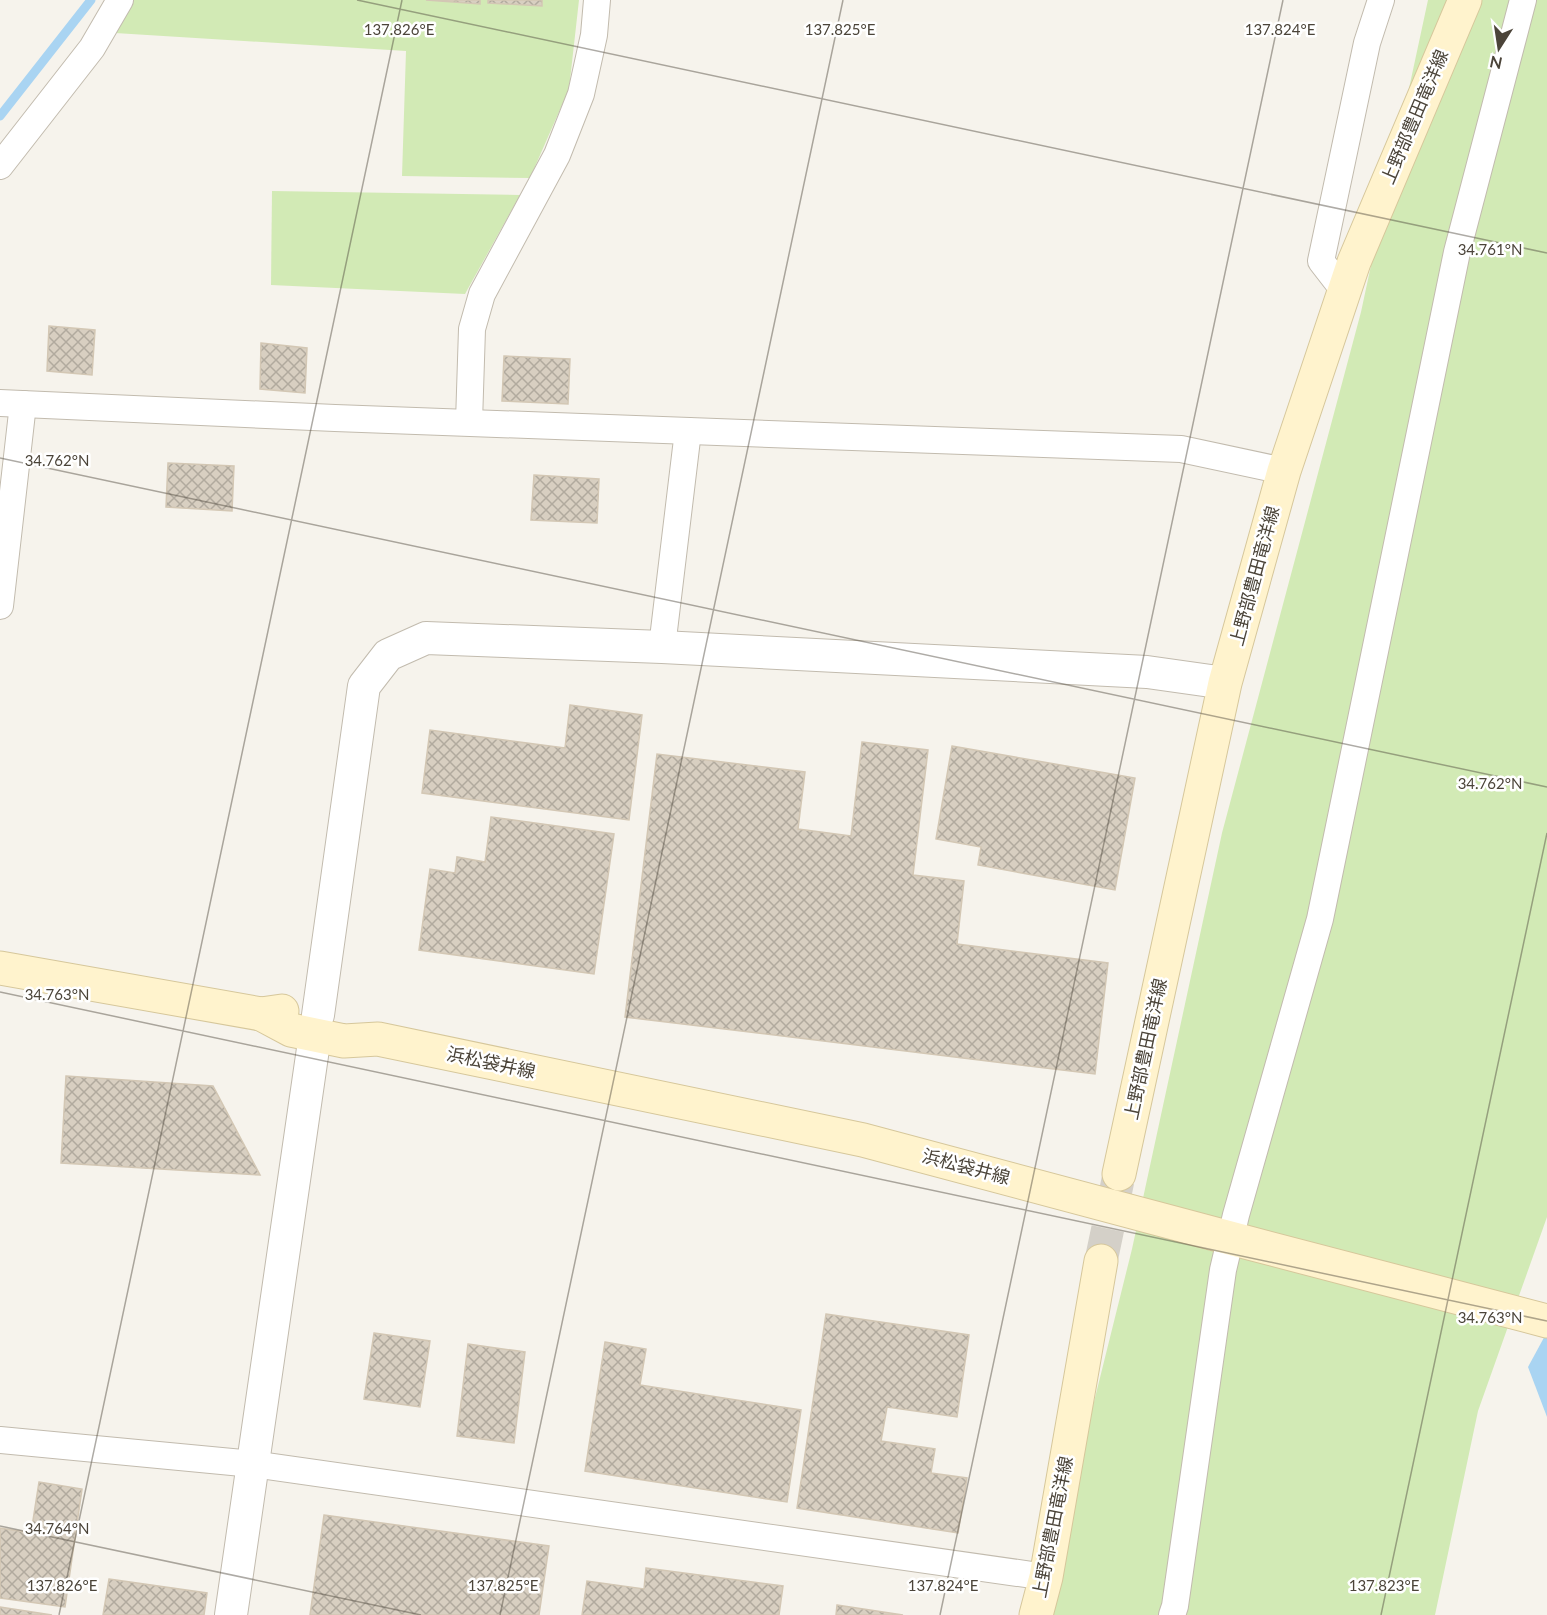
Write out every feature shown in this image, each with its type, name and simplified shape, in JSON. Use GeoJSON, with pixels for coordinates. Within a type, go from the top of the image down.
{"type":"FeatureCollection","features":[{"type":"Feature","properties":{"kind":"main road","name":"上野部豊田竜洋線"},"geometry":{"type":"LineString","coordinates":[[1119,1174],[1226,683],[1284,471],[1354,262],[1465,0]]}},
{"type":"Feature","properties":{"kind":"main road","name":"浜松袋井線"},"geometry":{"type":"LineString","coordinates":[[0,968],[261,1014],[291,1030],[317,1025],[344,1041],[378,1039],[863,1140],[1547,1321]]}},
{"type":"Feature","properties":{"kind":"main road","name":"上野部豊田竜洋線"},"geometry":{"type":"LineString","coordinates":[[1036,1615],[1046,1577],[1101,1261]]}},
{"type":"Feature","properties":{"kind":"street"},"geometry":{"type":"LineString","coordinates":[[0,166],[92,48],[120,0]]}},
{"type":"Feature","properties":{"kind":"street"},"geometry":{"type":"LineString","coordinates":[[469,422],[472,329],[482,294],[557,155],[581,94],[594,35],[597,0]]}},
{"type":"Feature","properties":{"kind":"street"},"geometry":{"type":"LineString","coordinates":[[1345,292],[1321,261],[1367,43],[1382,0]]}},
{"type":"Feature","properties":{"kind":"street"},"geometry":{"type":"LineString","coordinates":[[1172,1615],[1223,1270],[1320,919],[1457,252],[1523,0]]}},
{"type":"Feature","properties":{"kind":"street"},"geometry":{"type":"LineString","coordinates":[[0,606],[12,403],[324,418],[1180,449],[1284,471]]}},
{"type":"Feature","properties":{"kind":"street"},"geometry":{"type":"LineString","coordinates":[[662,647],[688,431]]}},
{"type":"Feature","properties":{"kind":"street"},"geometry":{"type":"LineString","coordinates":[[231,1615],[364,686],[388,655],[426,638],[662,647],[1147,672],[1226,683]]}},
{"type":"Feature","properties":{"kind":"street"},"geometry":{"type":"LineString","coordinates":[[0,1440],[253,1464],[1046,1577]]}},
{"type":"Feature","properties":{"kind":"green space"},"geometry":{"type":"Polygon","coordinates":[[[133,0],[579,0],[569,89],[530,178],[402,176],[406,51],[115,33],[133,0]]]}},
{"type":"Feature","properties":{"kind":"green space"},"geometry":{"type":"Polygon","coordinates":[[[1428,0],[1547,0],[1547,1217],[1478,1411],[1435,1615],[1041,1615],[1132,1249],[1222,833],[1361,312],[1428,0]]]}},
{"type":"Feature","properties":{"kind":"green space"},"geometry":{"type":"Polygon","coordinates":[[[272,191],[520,195],[465,294],[271,285],[272,191]]]}},
{"type":"Feature","properties":{"kind":"water"},"geometry":{"type":"Polygon","coordinates":[[[1547,1332],[1547,1417],[1528,1367],[1547,1332]]]}},
{"type":"Feature","properties":{"kind":"building"},"geometry":{"type":"Polygon","coordinates":[[[426,0],[480,0],[480,4],[426,0]]]}},
{"type":"Feature","properties":{"kind":"building"},"geometry":{"type":"Polygon","coordinates":[[[488,0],[542,0],[542,6],[488,3],[488,0]]]}},
{"type":"Feature","properties":{"kind":"building"},"geometry":{"type":"Polygon","coordinates":[[[49,326],[95,330],[92,375],[47,371],[49,326]]]}},
{"type":"Feature","properties":{"kind":"building"},"geometry":{"type":"Polygon","coordinates":[[[261,343],[307,348],[305,393],[260,389],[261,343]]]}},
{"type":"Feature","properties":{"kind":"building"},"geometry":{"type":"Polygon","coordinates":[[[504,356],[570,359],[568,404],[502,401],[504,356]]]}},
{"type":"Feature","properties":{"kind":"building"},"geometry":{"type":"Polygon","coordinates":[[[168,463],[234,466],[232,511],[166,507],[168,463]]]}},
{"type":"Feature","properties":{"kind":"building"},"geometry":{"type":"Polygon","coordinates":[[[534,475],[599,479],[597,523],[531,520],[534,475]]]}},
{"type":"Feature","properties":{"kind":"building"},"geometry":{"type":"Polygon","coordinates":[[[570,705],[642,715],[629,820],[422,793],[430,730],[565,748],[570,705]]]}},
{"type":"Feature","properties":{"kind":"building"},"geometry":{"type":"Polygon","coordinates":[[[862,742],[928,750],[913,875],[964,881],[957,944],[1108,963],[1095,1074],[625,1017],[657,754],[805,772],[798,829],[851,836],[862,742]]]}},
{"type":"Feature","properties":{"kind":"building"},"geometry":{"type":"Polygon","coordinates":[[[952,746],[1135,778],[1115,890],[978,865],[981,847],[936,839],[952,746]]]}},
{"type":"Feature","properties":{"kind":"building"},"geometry":{"type":"Polygon","coordinates":[[[491,817],[614,834],[594,974],[419,950],[430,869],[455,873],[457,857],[485,862],[491,817]]]}},
{"type":"Feature","properties":{"kind":"building"},"geometry":{"type":"Polygon","coordinates":[[[66,1076],[213,1086],[260,1175],[61,1163],[66,1076]]]}},
{"type":"Feature","properties":{"kind":"building"},"geometry":{"type":"Polygon","coordinates":[[[826,1314],[969,1335],[957,1417],[887,1407],[881,1441],[935,1449],[931,1473],[967,1478],[958,1533],[797,1508],[826,1314]]]}},
{"type":"Feature","properties":{"kind":"building"},"geometry":{"type":"Polygon","coordinates":[[[374,1333],[430,1341],[420,1407],[364,1399],[374,1333]]]}},
{"type":"Feature","properties":{"kind":"building"},"geometry":{"type":"Polygon","coordinates":[[[605,1342],[646,1349],[640,1385],[801,1410],[787,1502],[585,1471],[605,1342]]]}},
{"type":"Feature","properties":{"kind":"building"},"geometry":{"type":"Polygon","coordinates":[[[468,1344],[525,1352],[514,1443],[457,1436],[468,1344]]]}},
{"type":"Feature","properties":{"kind":"building"},"geometry":{"type":"Polygon","coordinates":[[[39,1482],[82,1489],[65,1607],[0,1598],[0,1528],[31,1533],[39,1482]]]}},
{"type":"Feature","properties":{"kind":"building"},"geometry":{"type":"Polygon","coordinates":[[[324,1515],[549,1546],[539,1615],[310,1615],[324,1515]]]}},
{"type":"Feature","properties":{"kind":"building"},"geometry":{"type":"Polygon","coordinates":[[[646,1568],[783,1586],[779,1615],[582,1615],[587,1581],[644,1589],[646,1568]]]}},
{"type":"Feature","properties":{"kind":"building"},"geometry":{"type":"Polygon","coordinates":[[[109,1579],[207,1593],[204,1615],[103,1615],[109,1579]]]}},
{"type":"Feature","properties":{"kind":"building"},"geometry":{"type":"Polygon","coordinates":[[[837,1605],[903,1615],[836,1615],[837,1605]]]}},
{"type":"Feature","properties":{"kind":"building"},"geometry":{"type":"Polygon","coordinates":[[[0,1607],[52,1615],[0,1615],[0,1607]]]}},
{"type":"Feature","properties":{"kind":"waterway"},"geometry":{"type":"LineString","coordinates":[[0,116],[91,0]]}},
{"type":"Feature","properties":{"kind":"tunnel"},"geometry":{"type":"LineString","coordinates":[[1101,1261],[1118,1180]]}}]}
